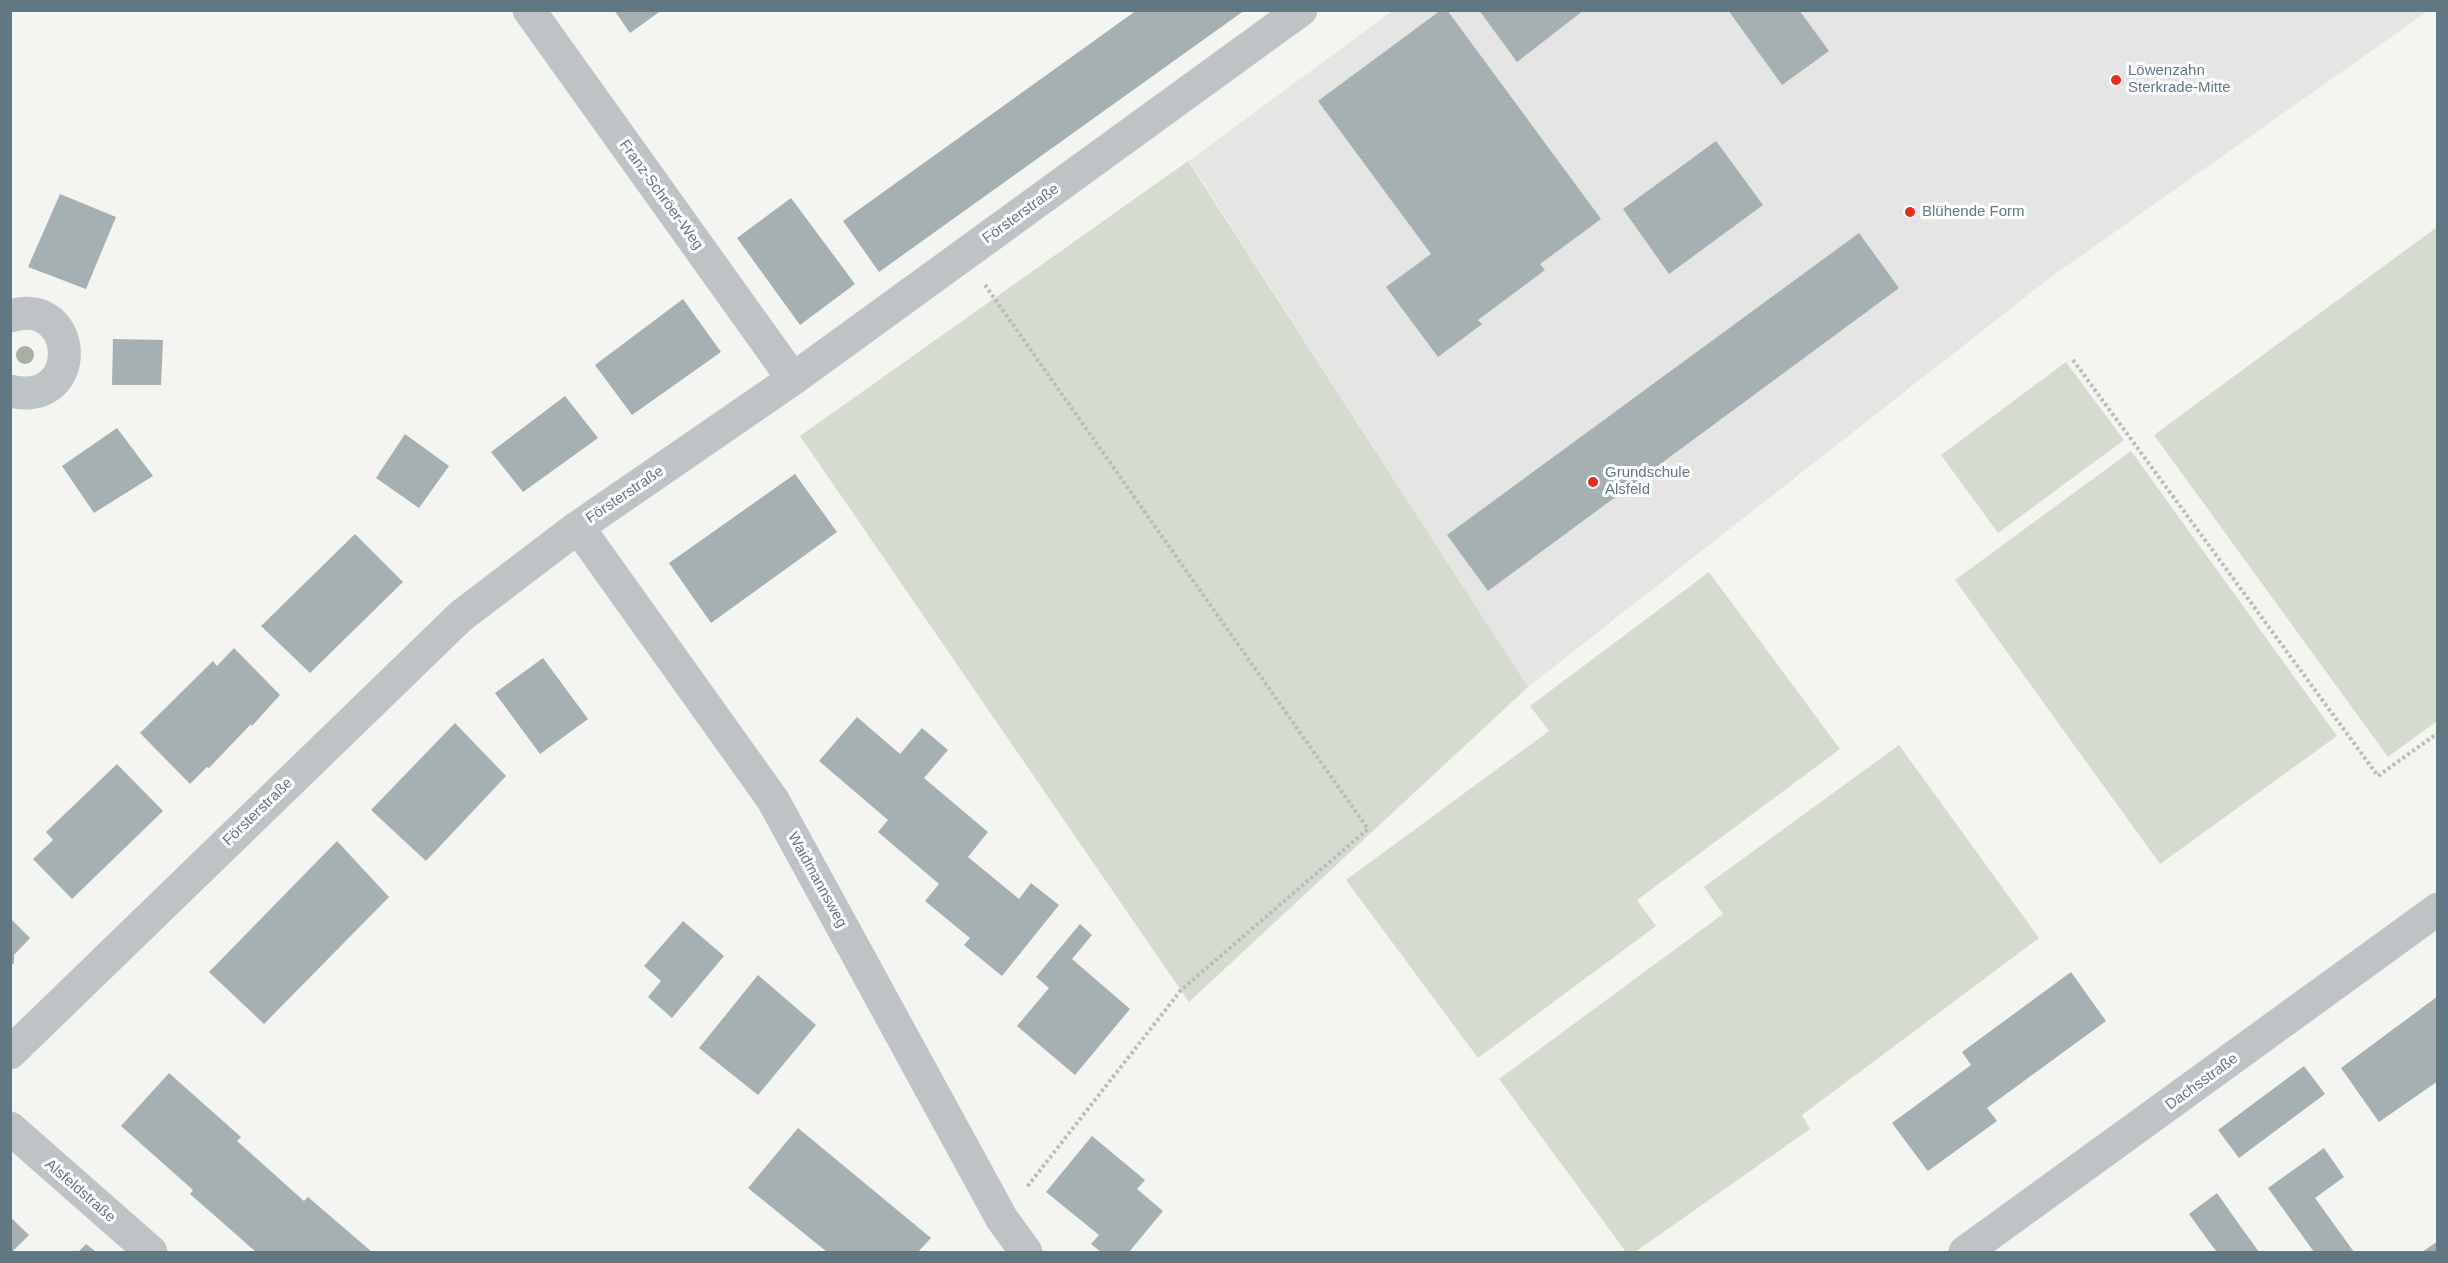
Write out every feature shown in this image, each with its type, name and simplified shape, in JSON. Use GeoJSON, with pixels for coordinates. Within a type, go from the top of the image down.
{"type":"FeatureCollection","features":[{"type":"Feature","properties":{"kind":"street","name":"Franz-Schröer-Weg"},"geometry":{"type":"LineString","coordinates":[[529,10],[793,379]]}},
{"type":"Feature","properties":{"kind":"street","name":"Försterstraße"},"geometry":{"type":"LineString","coordinates":[[10,1053],[461,616],[578,527],[793,379],[1301,10]]}},
{"type":"Feature","properties":{"kind":"street"},"geometry":{"type":"LineString","coordinates":[[10,316],[30,313],[51,322],[64,341],[66,352],[60,374],[43,390],[32,393],[10,391]]}},
{"type":"Feature","properties":{"kind":"street","name":"Waidmannsweg"},"geometry":{"type":"LineString","coordinates":[[578,527],[773,800],[1002,1219],[1026,1252]]}},
{"type":"Feature","properties":{"kind":"street","name":"Dachsstraße"},"geometry":{"type":"LineString","coordinates":[[1965,1252],[2438,909]]}},
{"type":"Feature","properties":{"kind":"street","name":"Alsfeldstraße"},"geometry":{"type":"LineString","coordinates":[[10,1128],[151,1252]]}},
{"type":"Feature","properties":{"kind":"path"},"geometry":{"type":"LineString","coordinates":[[964,255],[1368,829],[1181,990],[1002,1219]]}},
{"type":"Feature","properties":{"kind":"path"},"geometry":{"type":"LineString","coordinates":[[2073,360],[2378,776],[2438,733]]}},
{"type":"Feature","properties":{"kind":"shaded area","name":"Grundschule Alsfeld"},"geometry":{"type":"Polygon","coordinates":[[[1392,11],[2428,11],[2051,277],[1528,687],[1189,161],[1392,11]]]}},
{"type":"Feature","properties":{"kind":"shaded area"},"geometry":{"type":"Polygon","coordinates":[[[1188,161],[1528,687],[1189,1002],[800,436],[1188,161]]]}},
{"type":"Feature","properties":{"kind":"shaded area"},"geometry":{"type":"Polygon","coordinates":[[[2437,227],[2437,721],[2388,757],[2154,435],[2437,227]]]}},
{"type":"Feature","properties":{"kind":"shaded area"},"geometry":{"type":"Polygon","coordinates":[[[2066,362],[2124,440],[1998,533],[1941,455],[2066,362]]]}},
{"type":"Feature","properties":{"kind":"shaded area"},"geometry":{"type":"Polygon","coordinates":[[[2131,451],[2337,736],[2160,864],[1955,580],[2131,451]]]}},
{"type":"Feature","properties":{"kind":"shaded area"},"geometry":{"type":"Polygon","coordinates":[[[1709,572],[1840,749],[1637,900],[1656,926],[1478,1058],[1346,880],[1549,731],[1530,706],[1709,572]]]}},
{"type":"Feature","properties":{"kind":"shaded area"},"geometry":{"type":"Polygon","coordinates":[[[1899,745],[2039,938],[1802,1115],[1810,1129],[1635,1252],[1626,1252],[1499,1079],[1723,914],[1704,887],[1899,745]]]}},
{"type":"Feature","properties":{"kind":"building"},"geometry":{"type":"Polygon","coordinates":[[[614,10],[662,10],[630,33],[614,10]]]}},
{"type":"Feature","properties":{"kind":"building"},"geometry":{"type":"Polygon","coordinates":[[[1137,10],[1245,10],[879,272],[843,221],[1137,10]]]}},
{"type":"Feature","properties":{"kind":"building"},"geometry":{"type":"Polygon","coordinates":[[[1441,10],[1447,10],[1601,219],[1540,264],[1545,270],[1478,320],[1482,324],[1438,357],[1386,287],[1431,254],[1318,101],[1441,10]]]}},
{"type":"Feature","properties":{"kind":"building"},"geometry":{"type":"Polygon","coordinates":[[[1479,10],[1584,10],[1517,62],[1479,10]]]}},
{"type":"Feature","properties":{"kind":"building"},"geometry":{"type":"Polygon","coordinates":[[[1728,10],[1799,10],[1829,51],[1782,85],[1728,10]]]}},
{"type":"Feature","properties":{"kind":"building"},"geometry":{"type":"Polygon","coordinates":[[[1716,141],[1763,205],[1669,274],[1623,209],[1716,141]]]}},
{"type":"Feature","properties":{"kind":"building"},"geometry":{"type":"Polygon","coordinates":[[[60,194],[116,217],[86,289],[28,267],[60,194]]]}},
{"type":"Feature","properties":{"kind":"building"},"geometry":{"type":"Polygon","coordinates":[[[791,198],[855,284],[800,325],[737,238],[791,198]]]}},
{"type":"Feature","properties":{"kind":"building"},"geometry":{"type":"Polygon","coordinates":[[[1859,233],[1899,288],[1488,591],[1447,535],[1859,233]]]}},
{"type":"Feature","properties":{"kind":"building"},"geometry":{"type":"Polygon","coordinates":[[[683,299],[721,352],[632,415],[595,365],[683,299]]]}},
{"type":"Feature","properties":{"kind":"building"},"geometry":{"type":"Polygon","coordinates":[[[113,339],[163,340],[161,385],[112,385],[113,339]]]}},
{"type":"Feature","properties":{"kind":"building"},"geometry":{"type":"Polygon","coordinates":[[[565,396],[598,438],[523,492],[491,452],[565,396]]]}},
{"type":"Feature","properties":{"kind":"building"},"geometry":{"type":"Polygon","coordinates":[[[117,428],[153,476],[94,513],[62,466],[117,428]]]}},
{"type":"Feature","properties":{"kind":"building"},"geometry":{"type":"Polygon","coordinates":[[[405,434],[449,466],[419,508],[376,478],[405,434]]]}},
{"type":"Feature","properties":{"kind":"building"},"geometry":{"type":"Polygon","coordinates":[[[795,474],[837,532],[711,623],[669,563],[795,474]]]}},
{"type":"Feature","properties":{"kind":"building"},"geometry":{"type":"Polygon","coordinates":[[[355,534],[403,582],[310,673],[261,626],[355,534]]]}},
{"type":"Feature","properties":{"kind":"building"},"geometry":{"type":"Polygon","coordinates":[[[234,648],[280,695],[252,726],[251,724],[209,768],[207,767],[190,784],[140,733],[213,661],[217,666],[234,648]]]}},
{"type":"Feature","properties":{"kind":"building"},"geometry":{"type":"Polygon","coordinates":[[[543,658],[588,719],[540,754],[495,693],[543,658]]]}},
{"type":"Feature","properties":{"kind":"building"},"geometry":{"type":"Polygon","coordinates":[[[857,717],[900,754],[922,728],[948,750],[924,778],[988,832],[968,857],[1019,899],[1031,883],[1059,905],[1002,976],[964,945],[970,938],[925,901],[939,884],[878,832],[888,820],[819,761],[857,717]]]}},
{"type":"Feature","properties":{"kind":"building"},"geometry":{"type":"Polygon","coordinates":[[[455,723],[506,776],[426,861],[371,810],[455,723]]]}},
{"type":"Feature","properties":{"kind":"building"},"geometry":{"type":"Polygon","coordinates":[[[117,764],[163,811],[72,899],[33,859],[53,840],[46,832],[117,764]]]}},
{"type":"Feature","properties":{"kind":"building"},"geometry":{"type":"Polygon","coordinates":[[[337,841],[389,897],[264,1024],[209,972],[337,841]]]}},
{"type":"Feature","properties":{"kind":"building"},"geometry":{"type":"Polygon","coordinates":[[[10,918],[30,938],[14,955],[14,963],[10,966],[10,918]]]}},
{"type":"Feature","properties":{"kind":"building"},"geometry":{"type":"Polygon","coordinates":[[[683,921],[724,956],[672,1018],[648,997],[661,981],[644,966],[683,921]]]}},
{"type":"Feature","properties":{"kind":"building"},"geometry":{"type":"Polygon","coordinates":[[[1080,924],[1092,935],[1072,959],[1130,1009],[1075,1075],[1017,1026],[1049,988],[1036,977],[1080,924]]]}},
{"type":"Feature","properties":{"kind":"building"},"geometry":{"type":"Polygon","coordinates":[[[2071,972],[2106,1021],[1987,1108],[1997,1121],[1928,1171],[1892,1123],[1971,1065],[1962,1052],[2071,972]]]}},
{"type":"Feature","properties":{"kind":"building"},"geometry":{"type":"Polygon","coordinates":[[[758,975],[816,1025],[758,1095],[699,1048],[758,975]]]}},
{"type":"Feature","properties":{"kind":"building"},"geometry":{"type":"Polygon","coordinates":[[[2438,996],[2438,1081],[2379,1122],[2341,1068],[2438,996]]]}},
{"type":"Feature","properties":{"kind":"building"},"geometry":{"type":"Polygon","coordinates":[[[2304,1066],[2325,1094],[2239,1158],[2218,1130],[2304,1066]]]}},
{"type":"Feature","properties":{"kind":"building"},"geometry":{"type":"Polygon","coordinates":[[[169,1073],[241,1137],[237,1141],[304,1201],[308,1197],[372,1252],[256,1252],[190,1194],[193,1190],[121,1126],[169,1073]]]}},
{"type":"Feature","properties":{"kind":"building"},"geometry":{"type":"Polygon","coordinates":[[[798,1128],[931,1238],[918,1252],[827,1252],[748,1188],[798,1128]]]}},
{"type":"Feature","properties":{"kind":"building"},"geometry":{"type":"Polygon","coordinates":[[[1092,1136],[1145,1180],[1137,1189],[1163,1211],[1129,1252],[1101,1252],[1091,1244],[1099,1235],[1046,1192],[1092,1136]]]}},
{"type":"Feature","properties":{"kind":"building"},"geometry":{"type":"Polygon","coordinates":[[[2324,1148],[2344,1177],[2315,1198],[2354,1252],[2314,1252],[2268,1188],[2324,1148]]]}},
{"type":"Feature","properties":{"kind":"building"},"geometry":{"type":"Polygon","coordinates":[[[2217,1193],[2259,1252],[2217,1252],[2189,1214],[2217,1193]]]}},
{"type":"Feature","properties":{"kind":"building"},"geometry":{"type":"Polygon","coordinates":[[[10,1217],[29,1235],[12,1252],[10,1252],[10,1217]]]}},
{"type":"Feature","properties":{"kind":"building"},"geometry":{"type":"Polygon","coordinates":[[[2438,1241],[2438,1252],[2422,1252],[2438,1241]]]}},
{"type":"Feature","properties":{"kind":"building"},"geometry":{"type":"Polygon","coordinates":[[[86,1244],[96,1252],[78,1252],[86,1244]]]}},
{"type":"Feature","properties":{"kind":"place","name":"Löwenzahn Sterkrade-Mitte"},"geometry":{"type":"Point","coordinates":[2116,80]}},
{"type":"Feature","properties":{"kind":"place","name":"Blühende Form"},"geometry":{"type":"Point","coordinates":[1910,212]}},
{"type":"Feature","properties":{"kind":"place","name":"Grundschule Alsfeld"},"geometry":{"type":"Point","coordinates":[1593,482]}}]}
